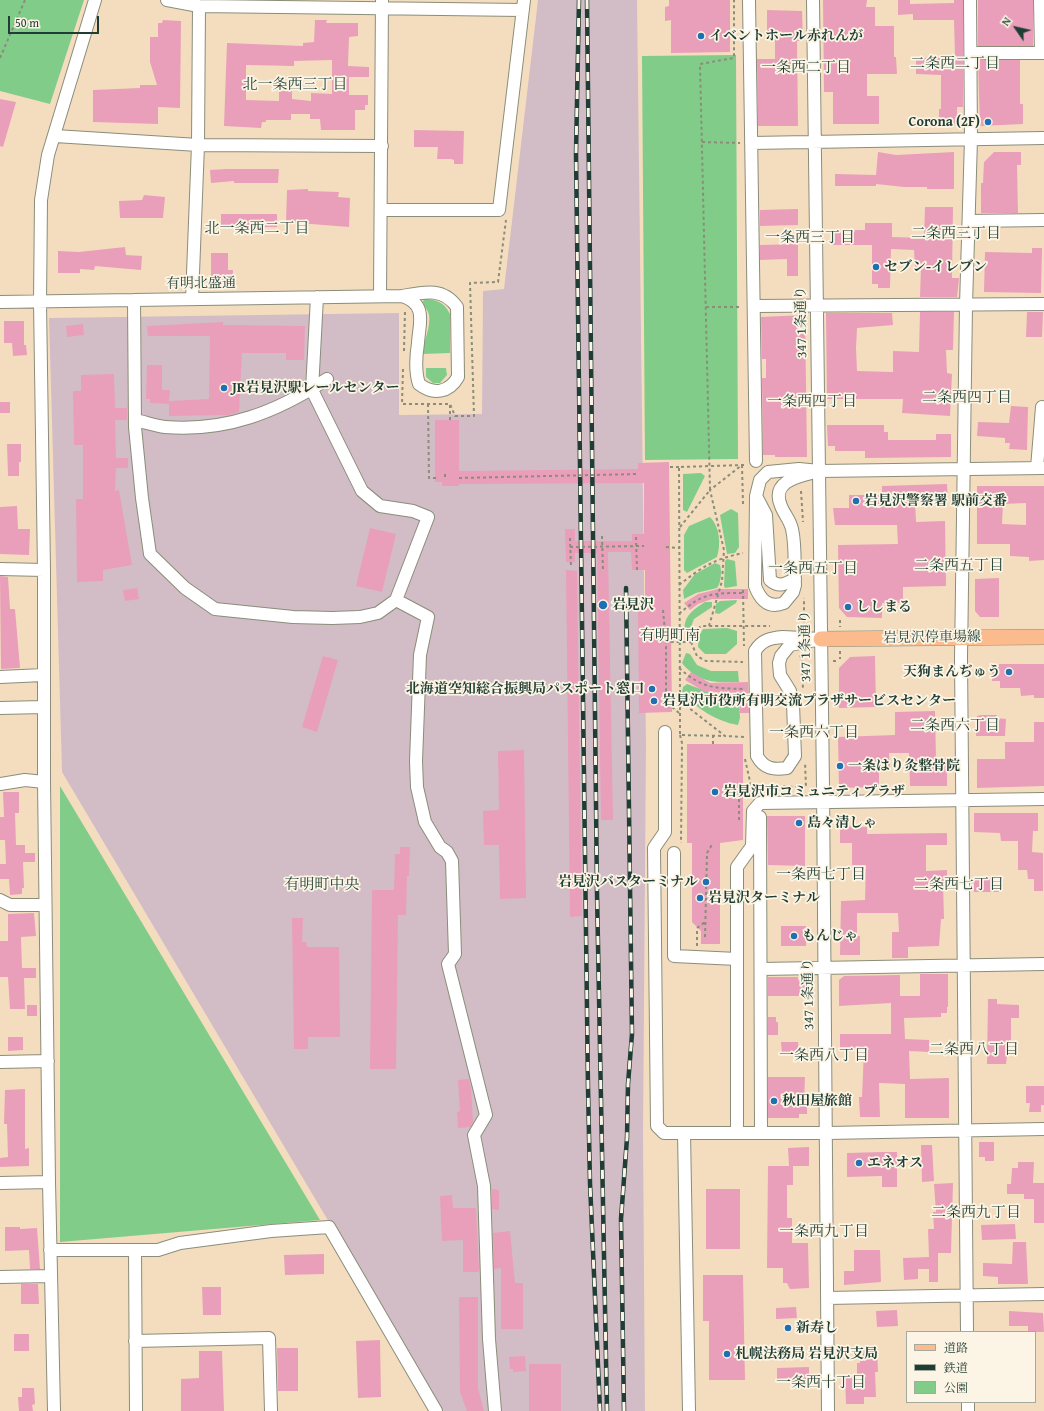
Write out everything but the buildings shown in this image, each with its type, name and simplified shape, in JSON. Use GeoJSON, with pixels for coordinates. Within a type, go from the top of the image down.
{"type":"FeatureCollection","features":[{"type":"Feature","properties":{"kind":"main road","name":"岩見沢停車場線"},"geometry":{"type":"LineString","coordinates":[[821,639],[1044,637]]}},
{"type":"Feature","properties":{"kind":"street"},"geometry":{"type":"LineString","coordinates":[[54,1411],[48,1182],[48,1061],[45,905],[43,707],[44,570],[40,302],[41,200],[48,155],[95,0]]}},
{"type":"Feature","properties":{"kind":"street"},"geometry":{"type":"LineString","coordinates":[[167,0],[199,6],[228,3],[524,5],[499,210],[382,210]]}},
{"type":"Feature","properties":{"kind":"street"},"geometry":{"type":"LineString","coordinates":[[749,0],[754,306],[753,463]]}},
{"type":"Feature","properties":{"kind":"street","name":"347 1条通り"},"geometry":{"type":"LineString","coordinates":[[814,0],[827,1133],[826,1298],[828,1411]]}},
{"type":"Feature","properties":{"kind":"street"},"geometry":{"type":"LineString","coordinates":[[967,1331],[961,638],[966,305],[971,139],[970,0]]}},
{"type":"Feature","properties":{"kind":"street"},"geometry":{"type":"LineString","coordinates":[[971,53],[1042,53],[1040,0]]}},
{"type":"Feature","properties":{"kind":"street"},"geometry":{"type":"LineString","coordinates":[[380,296],[382,210],[382,4]]}},
{"type":"Feature","properties":{"kind":"street"},"geometry":{"type":"LineString","coordinates":[[192,300],[198,145],[199,6]]}},
{"type":"Feature","properties":{"kind":"street"},"geometry":{"type":"LineString","coordinates":[[55,136],[198,145],[382,146]]}},
{"type":"Feature","properties":{"kind":"street"},"geometry":{"type":"LineString","coordinates":[[751,143],[1044,138]]}},
{"type":"Feature","properties":{"kind":"street"},"geometry":{"type":"LineString","coordinates":[[969,221],[1044,220]]}},
{"type":"Feature","properties":{"kind":"street","name":"有明北盛通"},"geometry":{"type":"LineString","coordinates":[[0,302],[192,300],[402,296],[422,293],[442,294],[451,299],[457,308],[458,377],[454,384],[442,391],[430,391],[419,384],[417,376],[418,342],[421,326],[420,314],[411,299],[402,296]]}},
{"type":"Feature","properties":{"kind":"street"},"geometry":{"type":"LineString","coordinates":[[134,300],[135,420],[142,498],[150,554],[184,588],[215,609],[293,617],[360,617],[378,613],[396,600],[428,517],[413,510],[380,506],[362,491],[312,390],[316,297]]}},
{"type":"Feature","properties":{"kind":"street"},"geometry":{"type":"LineString","coordinates":[[754,306],[1044,304]]}},
{"type":"Feature","properties":{"kind":"street"},"geometry":{"type":"LineString","coordinates":[[135,420],[164,426],[197,427],[236,423],[268,412],[312,390],[327,379]]}},
{"type":"Feature","properties":{"kind":"street"},"geometry":{"type":"LineString","coordinates":[[819,471],[790,479],[783,484],[779,491],[780,503],[788,519],[793,536],[795,578],[793,592],[784,603],[771,605],[763,602],[758,595],[755,586],[756,496],[760,480],[768,472],[799,469],[819,471],[1041,468],[1042,407]]}},
{"type":"Feature","properties":{"kind":"street"},"geometry":{"type":"LineString","coordinates":[[756,496],[766,514],[770,580],[775,584],[784,585],[795,578]]}},
{"type":"Feature","properties":{"kind":"street"},"geometry":{"type":"LineString","coordinates":[[0,569],[44,570]]}},
{"type":"Feature","properties":{"kind":"street"},"geometry":{"type":"LineString","coordinates":[[396,600],[428,617],[420,655],[416,762],[417,787],[425,822],[440,847],[447,852],[452,861],[455,954],[448,964],[486,1115],[474,1135],[484,1186],[489,1339],[495,1411]]}},
{"type":"Feature","properties":{"kind":"street"},"geometry":{"type":"LineString","coordinates":[[799,636],[781,656],[779,663],[780,675],[790,690],[793,704],[795,756],[787,768],[771,769],[764,766],[757,756],[755,651],[760,644],[769,638],[799,636],[821,639]]}},
{"type":"Feature","properties":{"kind":"street"},"geometry":{"type":"LineString","coordinates":[[0,676],[43,675]]}},
{"type":"Feature","properties":{"kind":"street"},"geometry":{"type":"LineString","coordinates":[[0,708],[43,707]]}},
{"type":"Feature","properties":{"kind":"street"},"geometry":{"type":"LineString","coordinates":[[665,732],[665,832],[654,848],[657,1126],[664,1133],[827,1133],[1044,1129]]}},
{"type":"Feature","properties":{"kind":"street"},"geometry":{"type":"LineString","coordinates":[[0,784],[25,780],[44,782]]}},
{"type":"Feature","properties":{"kind":"street"},"geometry":{"type":"LineString","coordinates":[[738,1132],[736,959],[737,867],[752,846],[753,810],[760,803],[1044,799]]}},
{"type":"Feature","properties":{"kind":"street"},"geometry":{"type":"LineString","coordinates":[[760,803],[761,1132]]}},
{"type":"Feature","properties":{"kind":"street"},"geometry":{"type":"LineString","coordinates":[[674,956],[674,883],[678,849]]}},
{"type":"Feature","properties":{"kind":"street"},"geometry":{"type":"LineString","coordinates":[[654,882],[674,883]]}},
{"type":"Feature","properties":{"kind":"street"},"geometry":{"type":"LineString","coordinates":[[0,900],[10,905],[45,905]]}},
{"type":"Feature","properties":{"kind":"street"},"geometry":{"type":"LineString","coordinates":[[655,956],[736,959]]}},
{"type":"Feature","properties":{"kind":"street"},"geometry":{"type":"LineString","coordinates":[[761,969],[1044,964]]}},
{"type":"Feature","properties":{"kind":"street"},"geometry":{"type":"LineString","coordinates":[[0,1062],[48,1061]]}},
{"type":"Feature","properties":{"kind":"street"},"geometry":{"type":"LineString","coordinates":[[684,1133],[689,1411]]}},
{"type":"Feature","properties":{"kind":"street"},"geometry":{"type":"LineString","coordinates":[[0,1183],[48,1182]]}},
{"type":"Feature","properties":{"kind":"street"},"geometry":{"type":"LineString","coordinates":[[50,1250],[158,1250],[187,1242],[264,1232],[329,1227],[436,1411]]}},
{"type":"Feature","properties":{"kind":"street"},"geometry":{"type":"LineString","coordinates":[[134,1250],[136,1411]]}},
{"type":"Feature","properties":{"kind":"street"},"geometry":{"type":"LineString","coordinates":[[0,1277],[51,1276]]}},
{"type":"Feature","properties":{"kind":"street"},"geometry":{"type":"LineString","coordinates":[[826,1298],[1044,1294]]}},
{"type":"Feature","properties":{"kind":"street"},"geometry":{"type":"LineString","coordinates":[[135,1340],[269,1338],[271,1411]]}},
{"type":"Feature","properties":{"kind":"path"},"geometry":{"type":"LineString","coordinates":[[0,58],[25,0]]}},
{"type":"Feature","properties":{"kind":"path"},"geometry":{"type":"LineString","coordinates":[[709,626],[722,581],[724,557],[721,532],[710,490],[700,64],[734,58],[734,0]]}},
{"type":"Feature","properties":{"kind":"path"},"geometry":{"type":"LineString","coordinates":[[702,142],[751,143]]}},
{"type":"Feature","properties":{"kind":"path"},"geometry":{"type":"LineString","coordinates":[[470,283],[498,282],[506,219]]}},
{"type":"Feature","properties":{"kind":"path"},"geometry":{"type":"LineString","coordinates":[[706,307],[754,306]]}},
{"type":"Feature","properties":{"kind":"path"},"geometry":{"type":"LineString","coordinates":[[428,404],[428,478],[439,478]]}},
{"type":"Feature","properties":{"kind":"path"},"geometry":{"type":"LineString","coordinates":[[450,404],[450,420]]}},
{"type":"Feature","properties":{"kind":"path"},"geometry":{"type":"LineString","coordinates":[[670,467],[742,465],[753,463]]}},
{"type":"Feature","properties":{"kind":"path"},"geometry":{"type":"LineString","coordinates":[[679,528],[710,490],[742,465]]}},
{"type":"Feature","properties":{"kind":"path"},"geometry":{"type":"LineString","coordinates":[[742,465],[743,509]]}},
{"type":"Feature","properties":{"kind":"path"},"geometry":{"type":"LineString","coordinates":[[678,849],[682,743],[679,714],[679,466]]}},
{"type":"Feature","properties":{"kind":"path"},"geometry":{"type":"LineString","coordinates":[[445,474],[445,480]]}},
{"type":"Feature","properties":{"kind":"path"},"geometry":{"type":"LineString","coordinates":[[459,478],[638,474]]}},
{"type":"Feature","properties":{"kind":"path"},"geometry":{"type":"LineString","coordinates":[[801,491],[804,526]]}},
{"type":"Feature","properties":{"kind":"path"},"geometry":{"type":"LineString","coordinates":[[602,536],[603,571]]}},
{"type":"Feature","properties":{"kind":"path"},"geometry":{"type":"LineString","coordinates":[[636,537],[637,570]]}},
{"type":"Feature","properties":{"kind":"path"},"geometry":{"type":"LineString","coordinates":[[570,538],[571,567]]}},
{"type":"Feature","properties":{"kind":"path"},"geometry":{"type":"LineString","coordinates":[[570,547],[644,546]]}},
{"type":"Feature","properties":{"kind":"path"},"geometry":{"type":"LineString","coordinates":[[679,585],[704,566],[724,557],[743,554],[743,546]]}},
{"type":"Feature","properties":{"kind":"path"},"geometry":{"type":"LineString","coordinates":[[666,548],[679,548]]}},
{"type":"Feature","properties":{"kind":"path"},"geometry":{"type":"LineString","coordinates":[[743,586],[744,648]]}},
{"type":"Feature","properties":{"kind":"path"},"geometry":{"type":"LineString","coordinates":[[679,614],[692,602],[705,596],[718,593],[743,594]]}},
{"type":"Feature","properties":{"kind":"path"},"geometry":{"type":"LineString","coordinates":[[803,693],[802,660],[799,652],[799,636],[804,621],[804,595]]}},
{"type":"Feature","properties":{"kind":"path"},"geometry":{"type":"LineString","coordinates":[[663,610],[666,630],[666,706],[672,707],[679,714]]}},
{"type":"Feature","properties":{"kind":"path"},"geometry":{"type":"LineString","coordinates":[[744,662],[706,661],[697,656],[691,642],[695,631],[700,626],[772,626]]}},
{"type":"Feature","properties":{"kind":"path"},"geometry":{"type":"LineString","coordinates":[[794,626],[799,636]]}},
{"type":"Feature","properties":{"kind":"path"},"geometry":{"type":"LineString","coordinates":[[659,630],[666,630]]}},
{"type":"Feature","properties":{"kind":"path"},"geometry":{"type":"LineString","coordinates":[[666,642],[691,642]]}},
{"type":"Feature","properties":{"kind":"path"},"geometry":{"type":"LineString","coordinates":[[744,655],[744,669]]}},
{"type":"Feature","properties":{"kind":"path"},"geometry":{"type":"LineString","coordinates":[[679,668],[693,680],[716,688],[744,689],[744,682]]}},
{"type":"Feature","properties":{"kind":"path"},"geometry":{"type":"LineString","coordinates":[[680,701],[725,736]]}},
{"type":"Feature","properties":{"kind":"path"},"geometry":{"type":"LineString","coordinates":[[680,735],[745,736],[745,743]]}},
{"type":"Feature","properties":{"kind":"path"},"geometry":{"type":"LineString","coordinates":[[713,736],[713,744]]}},
{"type":"Feature","properties":{"kind":"path"},"geometry":{"type":"LineString","coordinates":[[739,820],[739,786],[806,787],[805,756]]}},
{"type":"Feature","properties":{"kind":"path"},"geometry":{"type":"LineString","coordinates":[[745,758],[745,766],[751,786]]}},
{"type":"Feature","properties":{"kind":"path"},"geometry":{"type":"LineString","coordinates":[[705,937],[707,852],[713,842]]}},
{"type":"Feature","properties":{"kind":"shaded area"},"geometry":{"type":"Polygon","coordinates":[[[538,0],[637,0],[646,745],[643,1135],[645,1411],[441,1411],[62,772],[49,318],[399,313],[399,415],[482,414],[483,291],[504,289],[538,0]]]}},
{"type":"Feature","properties":{"kind":"green space"},"geometry":{"type":"Polygon","coordinates":[[[0,0],[84,0],[50,104],[0,91],[0,0]]]}},
{"type":"Feature","properties":{"kind":"green space"},"geometry":{"type":"Polygon","coordinates":[[[736,55],[738,459],[645,460],[642,56],[736,55]]]}},
{"type":"Feature","properties":{"kind":"green space"},"geometry":{"type":"Polygon","coordinates":[[[425,299],[440,302],[450,314],[450,353],[423,354],[422,352],[429,319],[423,303],[425,299]]]}},
{"type":"Feature","properties":{"kind":"green space"},"geometry":{"type":"Polygon","coordinates":[[[426,368],[446,368],[447,375],[440,383],[433,383],[426,377],[426,368]]]}},
{"type":"Feature","properties":{"kind":"green space"},"geometry":{"type":"Polygon","coordinates":[[[701,473],[705,476],[687,512],[683,510],[683,474],[701,473]]]}},
{"type":"Feature","properties":{"kind":"green space"},"geometry":{"type":"Polygon","coordinates":[[[731,509],[738,513],[739,547],[735,553],[727,554],[720,515],[731,509]]]}},
{"type":"Feature","properties":{"kind":"green space"},"geometry":{"type":"Polygon","coordinates":[[[710,517],[716,526],[719,536],[717,557],[687,573],[684,570],[684,535],[689,526],[710,517]]]}},
{"type":"Feature","properties":{"kind":"green space"},"geometry":{"type":"Polygon","coordinates":[[[727,559],[735,561],[737,586],[725,588],[725,561],[727,559]]]}},
{"type":"Feature","properties":{"kind":"green space"},"geometry":{"type":"Polygon","coordinates":[[[715,563],[720,565],[721,570],[717,588],[696,593],[684,599],[683,590],[695,574],[715,563]]]}},
{"type":"Feature","properties":{"kind":"green space"},"geometry":{"type":"Polygon","coordinates":[[[737,600],[736,603],[719,614],[715,613],[716,604],[720,601],[737,600]]]}},
{"type":"Feature","properties":{"kind":"green space"},"geometry":{"type":"Polygon","coordinates":[[[705,602],[712,602],[712,607],[694,619],[689,632],[685,632],[685,622],[687,618],[693,611],[705,602]]]}},
{"type":"Feature","properties":{"kind":"green space"},"geometry":{"type":"Polygon","coordinates":[[[727,628],[737,631],[737,644],[726,654],[705,654],[698,647],[699,636],[703,629],[727,628]]]}},
{"type":"Feature","properties":{"kind":"green space"},"geometry":{"type":"Polygon","coordinates":[[[686,653],[690,654],[697,665],[711,671],[738,671],[739,682],[715,682],[694,675],[682,663],[686,653]]]}},
{"type":"Feature","properties":{"kind":"green space"},"geometry":{"type":"Polygon","coordinates":[[[687,684],[714,694],[739,696],[740,718],[738,725],[722,721],[707,714],[694,704],[682,693],[683,687],[687,684]]]}},
{"type":"Feature","properties":{"kind":"green space"},"geometry":{"type":"Polygon","coordinates":[[[60,786],[320,1220],[60,1242],[60,786]]]}},
{"type":"Feature","properties":{"kind":"railway"},"geometry":{"type":"LineString","coordinates":[[579,0],[576,154],[588,1087],[590,1183],[600,1411]]}},
{"type":"Feature","properties":{"kind":"railway"},"geometry":{"type":"LineString","coordinates":[[587,0],[597,892],[607,1411]]}},
{"type":"Feature","properties":{"kind":"railway"},"geometry":{"type":"LineString","coordinates":[[624,1411],[621,1219],[632,1034],[626,588]]}},
{"type":"Feature","properties":{"kind":"place","name":"イベントホール赤れんが"},"geometry":{"type":"Point","coordinates":[701,36]}},
{"type":"Feature","properties":{"kind":"place","name":"Corona (2F)"},"geometry":{"type":"Point","coordinates":[988,122]}},
{"type":"Feature","properties":{"kind":"place","name":"セブン-イレブン"},"geometry":{"type":"Point","coordinates":[876,267]}},
{"type":"Feature","properties":{"kind":"place","name":"JR岩見沢駅レールセンター"},"geometry":{"type":"Point","coordinates":[224,388]}},
{"type":"Feature","properties":{"kind":"place","name":"岩見沢警察署 駅前交番"},"geometry":{"type":"Point","coordinates":[856,501]}},
{"type":"Feature","properties":{"kind":"place","name":"岩見沢"},"geometry":{"type":"Point","coordinates":[603,605]}},
{"type":"Feature","properties":{"kind":"place","name":"ししまる"},"geometry":{"type":"Point","coordinates":[848,607]}},
{"type":"Feature","properties":{"kind":"place","name":"天狗まんぢゅう"},"geometry":{"type":"Point","coordinates":[1009,672]}},
{"type":"Feature","properties":{"kind":"place","name":"北海道空知総合振興局パスポート窓口"},"geometry":{"type":"Point","coordinates":[652,689]}},
{"type":"Feature","properties":{"kind":"place","name":"岩見沢市役所有明交流プラザサービスセンター"},"geometry":{"type":"Point","coordinates":[654,701]}},
{"type":"Feature","properties":{"kind":"place","name":"一条はり灸整骨院"},"geometry":{"type":"Point","coordinates":[840,766]}},
{"type":"Feature","properties":{"kind":"place","name":"岩見沢市コミュニティプラザ"},"geometry":{"type":"Point","coordinates":[715,792]}},
{"type":"Feature","properties":{"kind":"place","name":"島々清しゃ"},"geometry":{"type":"Point","coordinates":[799,823]}},
{"type":"Feature","properties":{"kind":"place","name":"岩見沢バスターミナル"},"geometry":{"type":"Point","coordinates":[706,882]}},
{"type":"Feature","properties":{"kind":"place","name":"岩見沢ターミナル"},"geometry":{"type":"Point","coordinates":[700,898]}},
{"type":"Feature","properties":{"kind":"place","name":"もんじゃ"},"geometry":{"type":"Point","coordinates":[794,936]}},
{"type":"Feature","properties":{"kind":"place","name":"秋田屋旅館"},"geometry":{"type":"Point","coordinates":[774,1101]}},
{"type":"Feature","properties":{"kind":"place","name":"エネオス"},"geometry":{"type":"Point","coordinates":[859,1163]}},
{"type":"Feature","properties":{"kind":"place","name":"新寿し"},"geometry":{"type":"Point","coordinates":[788,1328]}},
{"type":"Feature","properties":{"kind":"place","name":"札幌法務局 岩見沢支局"},"geometry":{"type":"Point","coordinates":[727,1354]}},
{"type":"Feature","properties":{"kind":"district","name":"二条西二丁目"},"geometry":{"type":"Point","coordinates":[955,64]}},
{"type":"Feature","properties":{"kind":"district","name":"一条西二丁目"},"geometry":{"type":"Point","coordinates":[806,68]}},
{"type":"Feature","properties":{"kind":"district","name":"北一条西三丁目"},"geometry":{"type":"Point","coordinates":[295,85]}},
{"type":"Feature","properties":{"kind":"district","name":"北一条西二丁目"},"geometry":{"type":"Point","coordinates":[257,229]}},
{"type":"Feature","properties":{"kind":"district","name":"二条西三丁目"},"geometry":{"type":"Point","coordinates":[956,234]}},
{"type":"Feature","properties":{"kind":"district","name":"一条西三丁目"},"geometry":{"type":"Point","coordinates":[810,238]}},
{"type":"Feature","properties":{"kind":"district","name":"二条西四丁目"},"geometry":{"type":"Point","coordinates":[967,398]}},
{"type":"Feature","properties":{"kind":"district","name":"一条西四丁目"},"geometry":{"type":"Point","coordinates":[812,402]}},
{"type":"Feature","properties":{"kind":"district","name":"二条西五丁目"},"geometry":{"type":"Point","coordinates":[959,566]}},
{"type":"Feature","properties":{"kind":"district","name":"一条西五丁目"},"geometry":{"type":"Point","coordinates":[813,569]}},
{"type":"Feature","properties":{"kind":"district","name":"有明町南"},"geometry":{"type":"Point","coordinates":[670,636]}},
{"type":"Feature","properties":{"kind":"district","name":"二条西六丁目"},"geometry":{"type":"Point","coordinates":[955,726]}},
{"type":"Feature","properties":{"kind":"district","name":"一条西六丁目"},"geometry":{"type":"Point","coordinates":[814,733]}},
{"type":"Feature","properties":{"kind":"district","name":"一条西七丁目"},"geometry":{"type":"Point","coordinates":[821,875]}},
{"type":"Feature","properties":{"kind":"district","name":"有明町中央"},"geometry":{"type":"Point","coordinates":[322,885]}},
{"type":"Feature","properties":{"kind":"district","name":"二条西七丁目"},"geometry":{"type":"Point","coordinates":[959,885]}},
{"type":"Feature","properties":{"kind":"district","name":"二条西八丁目"},"geometry":{"type":"Point","coordinates":[974,1050]}},
{"type":"Feature","properties":{"kind":"district","name":"一条西八丁目"},"geometry":{"type":"Point","coordinates":[824,1056]}},
{"type":"Feature","properties":{"kind":"district","name":"二条西九丁目"},"geometry":{"type":"Point","coordinates":[976,1213]}},
{"type":"Feature","properties":{"kind":"district","name":"一条西九丁目"},"geometry":{"type":"Point","coordinates":[824,1232]}},
{"type":"Feature","properties":{"kind":"district","name":"一条西十丁目"},"geometry":{"type":"Point","coordinates":[821,1383]}}]}
